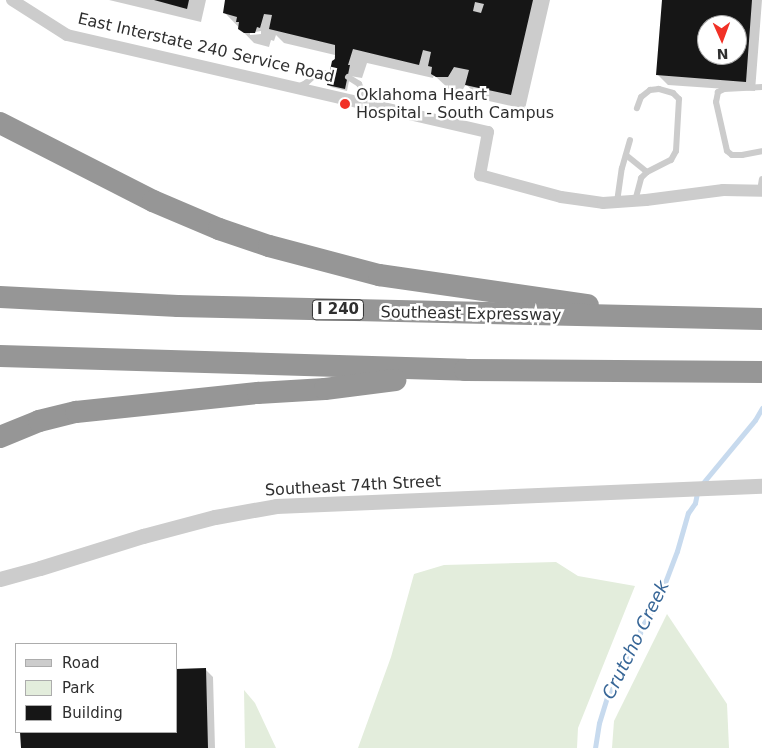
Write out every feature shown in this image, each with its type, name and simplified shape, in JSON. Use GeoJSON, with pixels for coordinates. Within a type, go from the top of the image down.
{"type":"FeatureCollection","features":[{"type":"Feature","properties":{"kind":"highway"},"geometry":{"type":"LineString","coordinates":[[0,123],[153,201],[219,229],[269,246],[379,275],[486,289],[675,318]]}},
{"type":"Feature","properties":{"kind":"highway","name":"Southeast Expressway"},"geometry":{"type":"LineString","coordinates":[[0,297],[178,306],[762,319]]}},
{"type":"Feature","properties":{"kind":"highway"},"geometry":{"type":"LineString","coordinates":[[0,356],[465,370],[762,372]]}},
{"type":"Feature","properties":{"kind":"highway"},"geometry":{"type":"LineString","coordinates":[[0,437],[40,421],[76,412],[219,396],[325,389],[465,370]]}},
{"type":"Feature","properties":{"kind":"street","name":"East Interstate 240 Service Road"},"geometry":{"type":"LineString","coordinates":[[12,0],[67,35],[488,132],[480,175],[561,197],[603,203],[761,187]]}},
{"type":"Feature","properties":{"kind":"street","name":"Southeast 74th Street"},"geometry":{"type":"LineString","coordinates":[[0,579],[143,536],[216,517],[276,506],[758,486]]}},
{"type":"Feature","properties":{"kind":"lane"},"geometry":{"type":"LineString","coordinates":[[297,87],[306,84],[317,73],[330,73]]}},
{"type":"Feature","properties":{"kind":"lane"},"geometry":{"type":"LineString","coordinates":[[348,77],[359,84],[369,104]]}},
{"type":"Feature","properties":{"kind":"lane"},"geometry":{"type":"LineString","coordinates":[[762,87],[724,89],[718,92],[716,102],[726,151],[732,155],[762,151]]}},
{"type":"Feature","properties":{"kind":"lane"},"geometry":{"type":"LineString","coordinates":[[635,201],[641,178],[647,172],[671,160],[676,151],[679,99],[673,93],[659,89],[650,90],[641,97],[637,108]]}},
{"type":"Feature","properties":{"kind":"lane"},"geometry":{"type":"LineString","coordinates":[[617,202],[630,140]]}},
{"type":"Feature","properties":{"kind":"lane"},"geometry":{"type":"LineString","coordinates":[[626,155],[647,172]]}},
{"type":"Feature","properties":{"kind":"green space"},"geometry":{"type":"Polygon","coordinates":[[[556,562],[578,576],[635,586],[578,728],[577,748],[358,748],[391,657],[414,574],[444,565],[556,562]]]}},
{"type":"Feature","properties":{"kind":"green space"},"geometry":{"type":"Polygon","coordinates":[[[667,614],[727,704],[729,748],[612,748],[614,721],[667,614]]]}},
{"type":"Feature","properties":{"kind":"green space"},"geometry":{"type":"Polygon","coordinates":[[[244,690],[255,703],[276,748],[245,748],[244,690]]]}},
{"type":"Feature","properties":{"kind":"building"},"geometry":{"type":"Polygon","coordinates":[[[154,0],[189,0],[187,9],[154,0]]]}},
{"type":"Feature","properties":{"kind":"building"},"geometry":{"type":"Polygon","coordinates":[[[225,0],[533,0],[511,95],[465,85],[469,70],[454,67],[448,77],[436,77],[431,74],[432,67],[428,66],[431,52],[423,50],[419,65],[353,49],[348,65],[350,65],[345,89],[327,85],[332,61],[335,59],[335,45],[269,29],[272,15],[264,14],[260,28],[257,27],[255,33],[244,33],[238,29],[239,22],[236,22],[237,17],[223,13],[225,0]],[[475,2],[473,11],[481,13],[484,4],[475,2]]]}},
{"type":"Feature","properties":{"kind":"building"},"geometry":{"type":"Polygon","coordinates":[[[662,0],[752,0],[746,82],[656,75],[662,0]]]}},
{"type":"Feature","properties":{"kind":"building"},"geometry":{"type":"Polygon","coordinates":[[[206,668],[208,748],[21,748],[20,733],[178,733],[178,669],[206,668]]]}},
{"type":"Feature","properties":{"kind":"waterway","name":"Crutcho Creek"},"geometry":{"type":"LineString","coordinates":[[595,748],[599,723],[607,697],[611,693],[615,678],[640,633],[640,629],[658,601],[677,551],[688,513],[695,503],[697,493],[702,484],[755,420],[762,408]]}},
{"type":"Feature","properties":{"kind":"place","name":"Oklahoma Heart Hospital - South Campus"},"geometry":{"type":"Point","coordinates":[345,104]}}]}
